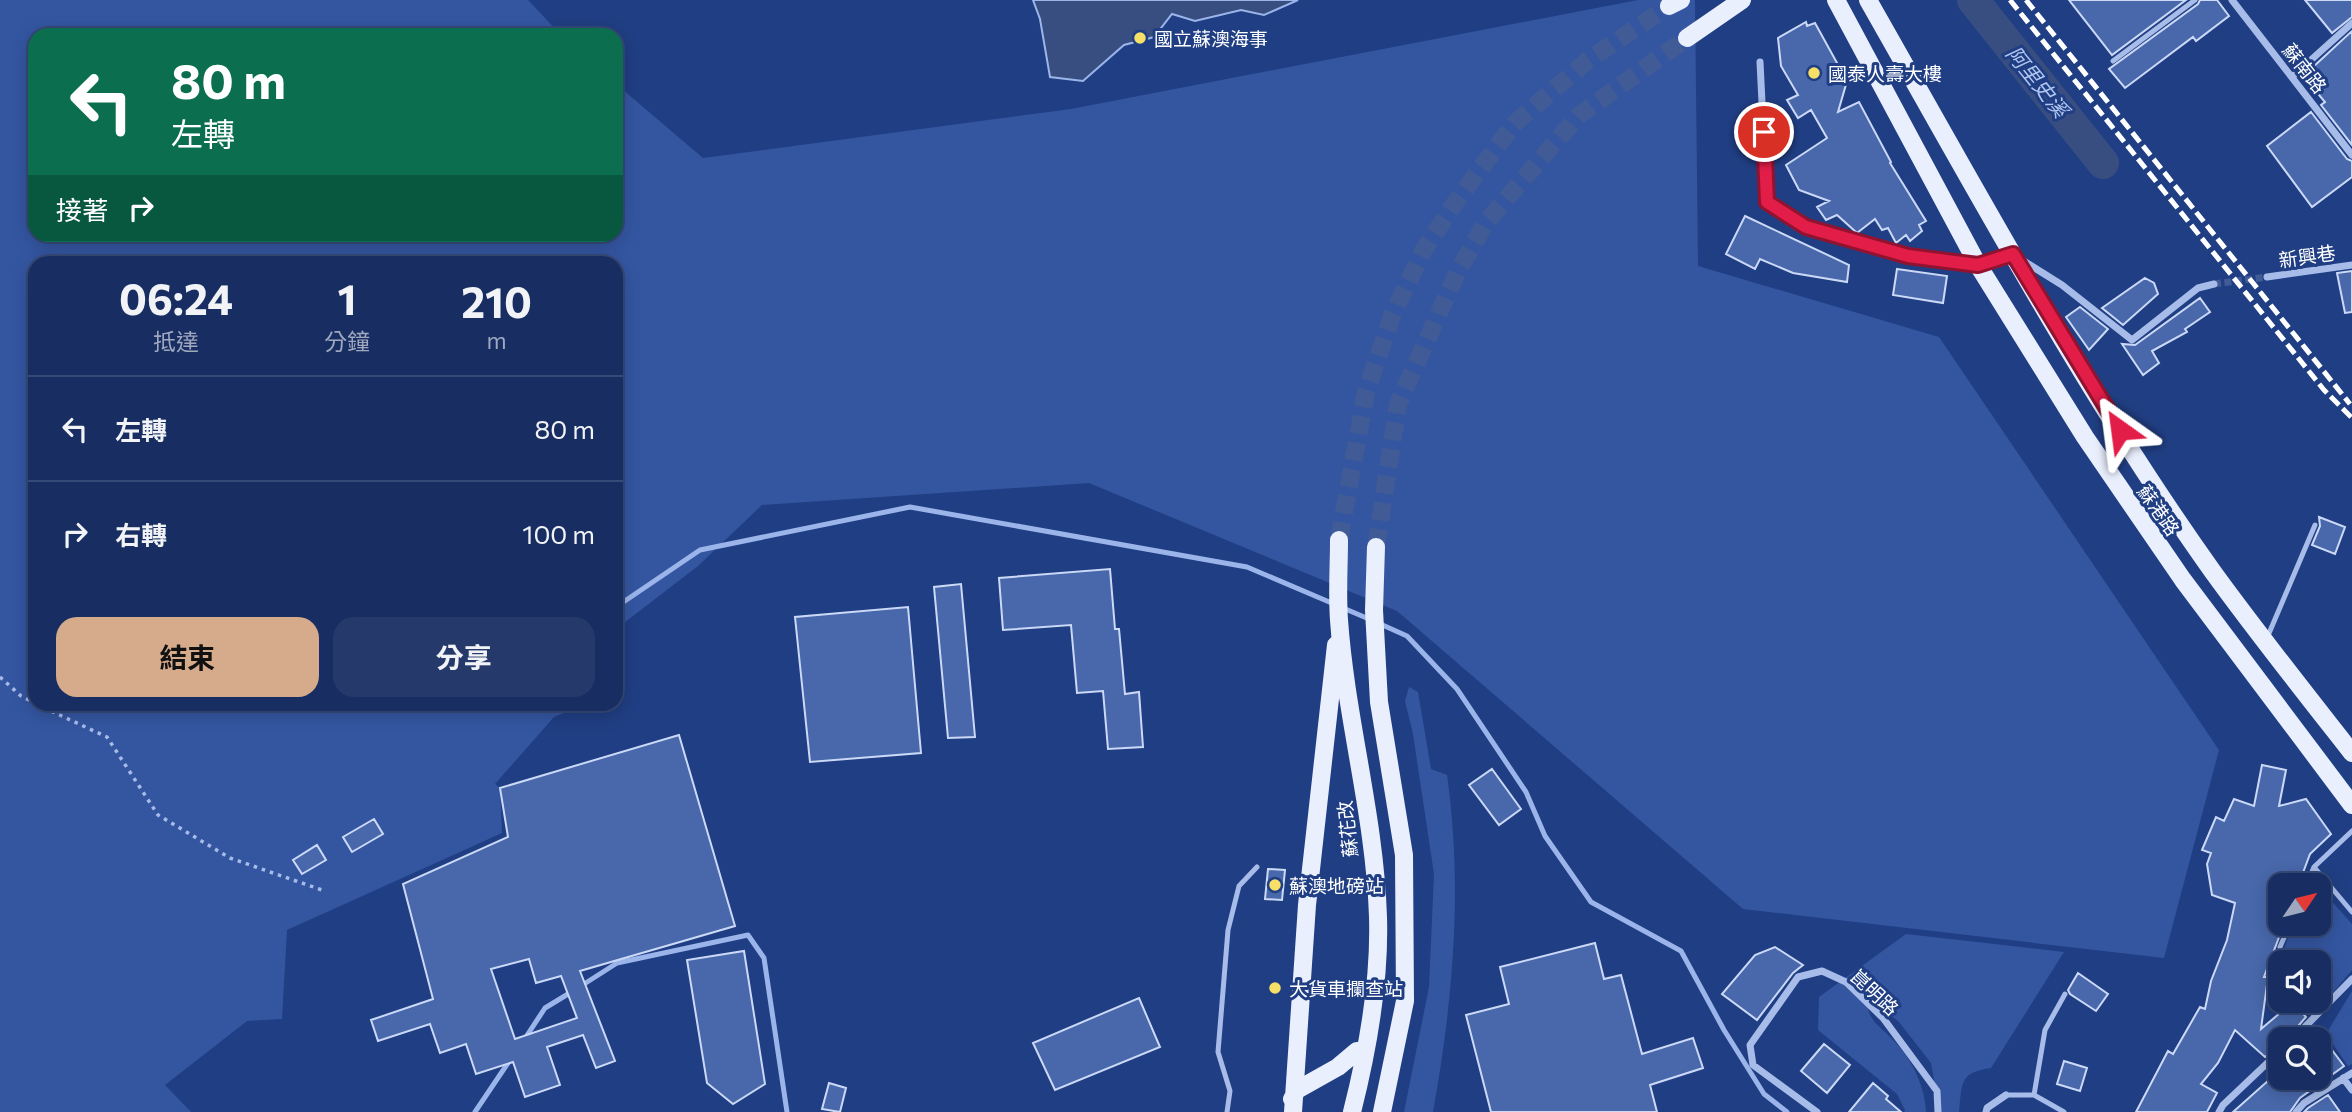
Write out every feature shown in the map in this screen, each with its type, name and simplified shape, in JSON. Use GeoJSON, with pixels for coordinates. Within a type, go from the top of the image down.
{"type":"FeatureCollection","features":[{"type":"Feature","properties":{"kind":"main road"},"geometry":{"type":"LineString","coordinates":[[1687,38],[1742,0]]}},
{"type":"Feature","properties":{"kind":"main road","name":"蘇港路"},"geometry":{"type":"LineString","coordinates":[[1836,0],[1978,265],[2132,510],[2352,805]]}},
{"type":"Feature","properties":{"kind":"main road","name":"蘇港路"},"geometry":{"type":"LineString","coordinates":[[1868,0],[2013,254],[2120,430],[2213,572],[2352,753]]}},
{"type":"Feature","properties":{"kind":"main road","name":"蘇花改"},"geometry":{"type":"LineString","coordinates":[[1339,540],[1339,620],[1366,801],[1378,917],[1373,997],[1365,1062],[1352,1112]]}},
{"type":"Feature","properties":{"kind":"main road"},"geometry":{"type":"LineString","coordinates":[[1376,547],[1374,610],[1379,702],[1405,855],[1405,1001],[1382,1112]]}},
{"type":"Feature","properties":{"kind":"main road"},"geometry":{"type":"LineString","coordinates":[[1339,620],[1342,683],[1366,862],[1367,966],[1357,1051],[1346,1112]]}},
{"type":"Feature","properties":{"kind":"main road"},"geometry":{"type":"LineString","coordinates":[[1293,1112],[1297,1090],[1307,905],[1339,620]]}},
{"type":"Feature","properties":{"kind":"main road"},"geometry":{"type":"LineString","coordinates":[[1287,1112],[1297,1090],[1338,1067],[1357,1051]]}},
{"type":"Feature","properties":{"kind":"street","name":"蘇南路"},"geometry":{"type":"LineString","coordinates":[[2232,0],[2352,155]]}},
{"type":"Feature","properties":{"kind":"street"},"geometry":{"type":"LineString","coordinates":[[2292,77],[2352,23]]}},
{"type":"Feature","properties":{"kind":"street"},"geometry":{"type":"LineString","coordinates":[[1760,62],[1767,202],[1806,227],[1908,256],[1978,265],[2013,254],[2062,285],[2132,340],[2198,288],[2214,284]]}},
{"type":"Feature","properties":{"kind":"street","name":"新興巷"},"geometry":{"type":"LineString","coordinates":[[2267,277],[2352,265]]}},
{"type":"Feature","properties":{"kind":"street","name":"崑明路"},"geometry":{"type":"LineString","coordinates":[[1817,1112],[1753,1065],[1750,1045],[1798,977],[1822,971],[1846,982],[1883,1018],[1937,1091],[1940,1101],[1938,1112]]}},
{"type":"Feature","properties":{"kind":"street"},"geometry":{"type":"LineString","coordinates":[[2305,1027],[2352,979]]}},
{"type":"Feature","properties":{"kind":"street"},"geometry":{"type":"LineString","coordinates":[[2219,1112],[2268,1062]]}},
{"type":"Feature","properties":{"kind":"street"},"geometry":{"type":"LineString","coordinates":[[2296,1112],[2352,1073]]}},
{"type":"Feature","properties":{"kind":"street"},"geometry":{"type":"LineString","coordinates":[[2343,1078],[2352,1090]]}},
{"type":"Feature","properties":{"kind":"street"},"geometry":{"type":"LineString","coordinates":[[1986,1112],[1987,1108],[2007,1095]]}},
{"type":"Feature","properties":{"kind":"lane"},"geometry":{"type":"LineString","coordinates":[[2113,61],[2195,0]]}},
{"type":"Feature","properties":{"kind":"lane"},"geometry":{"type":"LineString","coordinates":[[2266,641],[2315,525]]}},
{"type":"Feature","properties":{"kind":"lane"},"geometry":{"type":"LineString","coordinates":[[2311,873],[2314,867],[2352,831]]}},
{"type":"Feature","properties":{"kind":"lane"},"geometry":{"type":"LineString","coordinates":[[1227,1112],[1230,1091],[1219,1052],[1228,930],[1239,886],[1257,866]]}},
{"type":"Feature","properties":{"kind":"lane"},"geometry":{"type":"LineString","coordinates":[[2314,867],[2352,912]]}},
{"type":"Feature","properties":{"kind":"lane"},"geometry":{"type":"LineString","coordinates":[[2280,947],[2285,936]]}},
{"type":"Feature","properties":{"kind":"lane"},"geometry":{"type":"LineString","coordinates":[[2034,1095],[2045,1030],[2065,994]]}},
{"type":"Feature","properties":{"kind":"lane"},"geometry":{"type":"LineString","coordinates":[[2007,1095],[2034,1095],[2064,1112]]}},
{"type":"Feature","properties":{"kind":"path"},"geometry":{"type":"LineString","coordinates":[[0,677],[28,700]]}},
{"type":"Feature","properties":{"kind":"path"},"geometry":{"type":"LineString","coordinates":[[52,711],[107,737],[158,815],[230,858],[322,890]]}},
{"type":"Feature","properties":{"kind":"shaded area"},"geometry":{"type":"Polygon","coordinates":[[[0,0],[528,0],[554,28],[28,28],[28,242],[623,242],[623,90],[703,158],[1071,109],[1638,0],[1695,0],[1698,266],[1939,337],[2219,750],[2164,958],[1743,909],[1397,611],[1089,483],[762,505],[698,566],[623,624],[623,256],[28,256],[28,711],[568,711],[554,717],[495,784],[500,788],[502,833],[287,930],[282,1019],[247,1021],[165,1085],[191,1112],[0,1112],[0,0]]]}},
{"type":"Feature","properties":{"kind":"shaded area"},"geometry":{"type":"Polygon","coordinates":[[[1033,0],[1298,0],[1264,15],[1241,10],[1195,21],[1172,14],[1154,37],[1124,45],[1083,81],[1050,77],[1040,19],[1033,0]]]}},
{"type":"Feature","properties":{"kind":"shaded area"},"geometry":{"type":"Polygon","coordinates":[[[1409,687],[1418,692],[1431,769],[1447,775],[1452,817],[1454,944],[1446,1028],[1433,1112],[1404,1112],[1429,987],[1434,874],[1413,734],[1405,701],[1409,687]]]}},
{"type":"Feature","properties":{"kind":"shaded area"},"geometry":{"type":"Polygon","coordinates":[[[2331,900],[2352,924],[2352,970],[2331,995],[2331,950],[2284,950],[2289,936],[2331,936],[2331,900]]]}},
{"type":"Feature","properties":{"kind":"shaded area"},"geometry":{"type":"Polygon","coordinates":[[[1906,934],[2064,952],[1991,1068],[1973,1073],[1964,1081],[1959,1112],[1940,1112],[1931,1063],[1899,1022],[1866,995],[1872,1018],[1896,1043],[1913,1067],[1921,1084],[1926,1112],[1904,1112],[1897,1094],[1818,1030],[1819,997],[1906,934]]]}},
{"type":"Feature","properties":{"kind":"shaded area"},"geometry":{"type":"Polygon","coordinates":[[[2352,991],[2352,1064],[2348,1066],[2331,1041],[2330,1027],[2352,991]]]}},
{"type":"Feature","properties":{"kind":"building"},"geometry":{"type":"Polygon","coordinates":[[[2069,0],[2186,0],[2112,55],[2069,0]]]}},
{"type":"Feature","properties":{"kind":"building"},"geometry":{"type":"Polygon","coordinates":[[[2200,0],[2217,0],[2229,16],[2196,41],[2193,37],[2125,88],[2109,69],[2200,0]]]}},
{"type":"Feature","properties":{"kind":"building"},"geometry":{"type":"Polygon","coordinates":[[[2305,0],[2352,0],[2352,17],[2332,33],[2305,0]]]}},
{"type":"Feature","properties":{"kind":"building"},"geometry":{"type":"Polygon","coordinates":[[[1806,22],[1807,26],[1815,23],[1847,81],[1838,112],[1859,102],[1890,163],[1926,221],[1919,225],[1922,231],[1910,241],[1906,235],[1896,243],[1888,228],[1882,230],[1875,219],[1857,233],[1837,215],[1826,220],[1817,207],[1829,201],[1799,190],[1786,165],[1827,138],[1811,110],[1798,118],[1787,100],[1798,95],[1781,66],[1778,38],[1806,22]]]}},
{"type":"Feature","properties":{"kind":"building"},"geometry":{"type":"Polygon","coordinates":[[[2352,31],[2352,145],[2321,105],[2325,102],[2314,89],[2312,68],[2352,31]]]}},
{"type":"Feature","properties":{"kind":"building"},"geometry":{"type":"Polygon","coordinates":[[[2311,112],[2347,159],[2352,161],[2352,177],[2312,207],[2267,146],[2311,112]]]}},
{"type":"Feature","properties":{"kind":"building"},"geometry":{"type":"Polygon","coordinates":[[[1745,216],[1849,265],[1847,282],[1793,273],[1760,259],[1755,269],[1726,254],[1745,216]]]}},
{"type":"Feature","properties":{"kind":"building"},"geometry":{"type":"Polygon","coordinates":[[[1897,269],[1947,276],[1943,303],[1893,295],[1897,269]]]}},
{"type":"Feature","properties":{"kind":"building"},"geometry":{"type":"Polygon","coordinates":[[[2352,271],[2352,312],[2345,313],[2337,273],[2352,271]]]}},
{"type":"Feature","properties":{"kind":"building"},"geometry":{"type":"Polygon","coordinates":[[[2145,278],[2154,283],[2158,294],[2123,325],[2102,308],[2145,278]]]}},
{"type":"Feature","properties":{"kind":"building"},"geometry":{"type":"Polygon","coordinates":[[[2200,298],[2210,312],[2185,329],[2187,332],[2152,351],[2159,363],[2143,375],[2122,344],[2135,345],[2200,298]]]}},
{"type":"Feature","properties":{"kind":"building"},"geometry":{"type":"Polygon","coordinates":[[[2080,307],[2108,329],[2089,350],[2066,317],[2080,307]]]}},
{"type":"Feature","properties":{"kind":"building"},"geometry":{"type":"Polygon","coordinates":[[[2319,517],[2345,527],[2335,554],[2312,545],[2320,526],[2319,517]]]}},
{"type":"Feature","properties":{"kind":"building"},"geometry":{"type":"Polygon","coordinates":[[[1110,569],[1115,629],[1119,629],[1125,694],[1139,692],[1143,747],[1108,749],[1103,691],[1077,693],[1071,625],[1003,630],[999,578],[1110,569]]]}},
{"type":"Feature","properties":{"kind":"building"},"geometry":{"type":"Polygon","coordinates":[[[961,584],[975,737],[948,738],[934,587],[961,584]]]}},
{"type":"Feature","properties":{"kind":"building"},"geometry":{"type":"Polygon","coordinates":[[[908,607],[921,753],[810,762],[795,617],[908,607]]]}},
{"type":"Feature","properties":{"kind":"building"},"geometry":{"type":"Polygon","coordinates":[[[679,735],[735,926],[580,971],[615,1061],[596,1068],[583,1035],[547,1047],[560,1085],[525,1097],[513,1062],[476,1074],[466,1044],[440,1053],[430,1024],[378,1041],[371,1020],[433,999],[403,884],[508,837],[500,788],[679,735]],[[529,959],[491,969],[515,1039],[577,1018],[561,976],[536,983],[529,959]]]}},
{"type":"Feature","properties":{"kind":"building"},"geometry":{"type":"Polygon","coordinates":[[[2262,765],[2286,770],[2279,806],[2306,799],[2331,834],[2310,854],[2303,873],[2268,873],[2268,936],[2279,936],[2274,950],[2268,950],[2268,966],[2264,977],[2268,977],[2261,1029],[2280,1013],[2303,1013],[2306,1017],[2297,1027],[2268,1027],[2268,1055],[2265,1057],[2235,1030],[2218,1063],[2201,1084],[2217,1093],[2207,1112],[2136,1112],[2168,1051],[2173,1054],[2200,1007],[2205,1009],[2211,981],[2227,940],[2235,903],[2212,895],[2207,864],[2211,853],[2202,850],[2216,817],[2224,821],[2234,799],[2254,806],[2262,765]]]}},
{"type":"Feature","properties":{"kind":"building"},"geometry":{"type":"Polygon","coordinates":[[[1492,769],[1521,809],[1499,825],[1469,785],[1492,769]]]}},
{"type":"Feature","properties":{"kind":"building"},"geometry":{"type":"Polygon","coordinates":[[[374,819],[383,834],[352,852],[343,837],[374,819]]]}},
{"type":"Feature","properties":{"kind":"building"},"geometry":{"type":"Polygon","coordinates":[[[317,845],[326,860],[302,874],[293,860],[317,845]]]}},
{"type":"Feature","properties":{"kind":"building","name":"蘇澳地磅站"},"geometry":{"type":"Polygon","coordinates":[[[1268,869],[1285,870],[1282,900],[1265,899],[1268,869]]]}},
{"type":"Feature","properties":{"kind":"building"},"geometry":{"type":"Polygon","coordinates":[[[1595,943],[1604,979],[1621,975],[1642,1054],[1693,1038],[1703,1068],[1650,1085],[1657,1112],[1491,1112],[1466,1015],[1509,1004],[1500,967],[1595,943]]]}},
{"type":"Feature","properties":{"kind":"building"},"geometry":{"type":"Polygon","coordinates":[[[1775,947],[1803,965],[1793,973],[1757,1020],[1722,994],[1755,955],[1775,947]]]}},
{"type":"Feature","properties":{"kind":"building"},"geometry":{"type":"Polygon","coordinates":[[[744,951],[765,1084],[733,1104],[707,1083],[687,960],[744,951]]]}},
{"type":"Feature","properties":{"kind":"building"},"geometry":{"type":"Polygon","coordinates":[[[2078,973],[2108,994],[2096,1011],[2068,990],[2078,973]]]}},
{"type":"Feature","properties":{"kind":"building"},"geometry":{"type":"Polygon","coordinates":[[[1139,998],[1160,1047],[1055,1090],[1033,1043],[1139,998]]]}},
{"type":"Feature","properties":{"kind":"building"},"geometry":{"type":"Polygon","coordinates":[[[1824,1044],[1850,1065],[1827,1093],[1801,1071],[1824,1044]]]}},
{"type":"Feature","properties":{"kind":"building"},"geometry":{"type":"Polygon","coordinates":[[[2331,1049],[2344,1066],[2331,1075],[2331,1049]]]}},
{"type":"Feature","properties":{"kind":"building"},"geometry":{"type":"Polygon","coordinates":[[[2064,1061],[2087,1068],[2080,1091],[2057,1084],[2064,1061]]]}},
{"type":"Feature","properties":{"kind":"building"},"geometry":{"type":"Polygon","coordinates":[[[2268,1081],[2268,1090],[2311,1090],[2300,1098],[2290,1112],[2233,1112],[2268,1081]]]}},
{"type":"Feature","properties":{"kind":"building"},"geometry":{"type":"Polygon","coordinates":[[[829,1083],[846,1088],[840,1112],[822,1109],[829,1083]]]}},
{"type":"Feature","properties":{"kind":"building"},"geometry":{"type":"Polygon","coordinates":[[[1873,1083],[1888,1096],[1886,1099],[1901,1112],[1849,1112],[1873,1083]]]}},
{"type":"Feature","properties":{"kind":"building"},"geometry":{"type":"Polygon","coordinates":[[[2328,1095],[2340,1112],[2304,1112],[2308,1108],[2328,1095]]]}},
{"type":"Feature","properties":{"kind":"waterway","name":"阿里史溪"},"geometry":{"type":"LineString","coordinates":[[1973,0],[2103,163]]}},
{"type":"Feature","properties":{"kind":"waterway"},"geometry":{"type":"LineString","coordinates":[[623,602],[700,550],[910,507],[1247,567],[1334,604]]}},
{"type":"Feature","properties":{"kind":"waterway"},"geometry":{"type":"LineString","coordinates":[[1343,608],[1369,619]]}},
{"type":"Feature","properties":{"kind":"waterway"},"geometry":{"type":"LineString","coordinates":[[1378,623],[1407,636],[1457,689],[1526,792],[1545,836],[1591,902],[1681,951],[1724,1030],[1764,1094],[1787,1112]]}},
{"type":"Feature","properties":{"kind":"waterway"},"geometry":{"type":"LineString","coordinates":[[581,986],[617,963],[748,935],[764,958],[787,1112]]}},
{"type":"Feature","properties":{"kind":"waterway"},"geometry":{"type":"LineString","coordinates":[[524,1040],[545,1008],[573,991]]}},
{"type":"Feature","properties":{"kind":"waterway"},"geometry":{"type":"LineString","coordinates":[[475,1112],[510,1060]]}},
{"type":"Feature","properties":{"kind":"tunnel"},"geometry":{"type":"LineString","coordinates":[[1339,540],[1366,392],[1392,316],[1423,251],[1514,124],[1588,60],[1669,6]]}},
{"type":"Feature","properties":{"kind":"tunnel"},"geometry":{"type":"LineString","coordinates":[[1376,547],[1398,404],[1459,269],[1487,221],[1578,116],[1687,38]]}},
{"type":"Feature","properties":{"kind":"tunnel"},"geometry":{"type":"LineString","coordinates":[[2214,284],[2267,277]]}},
{"type":"Feature","properties":{"kind":"railway"},"geometry":{"type":"LineString","coordinates":[[2010,0],[2324,390],[2352,418]]}},
{"type":"Feature","properties":{"kind":"railway"},"geometry":{"type":"LineString","coordinates":[[2026,0],[2350,404]]}},
{"type":"Feature","properties":{"kind":"place","name":"國立蘇澳海事"},"geometry":{"type":"Point","coordinates":[1140,38]}},
{"type":"Feature","properties":{"kind":"place","name":"國泰人壽大樓"},"geometry":{"type":"Point","coordinates":[1814,73]}},
{"type":"Feature","properties":{"kind":"place","name":"蘇澳地磅站"},"geometry":{"type":"Point","coordinates":[1275,885]}},
{"type":"Feature","properties":{"kind":"place","name":"大貨車攔查站"},"geometry":{"type":"Point","coordinates":[1275,988]}},
{"type":"Feature","properties":{"kind":"route"},"geometry":{"type":"LineString","coordinates":[[1764,132],[1767,202],[1806,227],[1908,256],[1978,265],[2013,254],[2120,430]]}}]}
